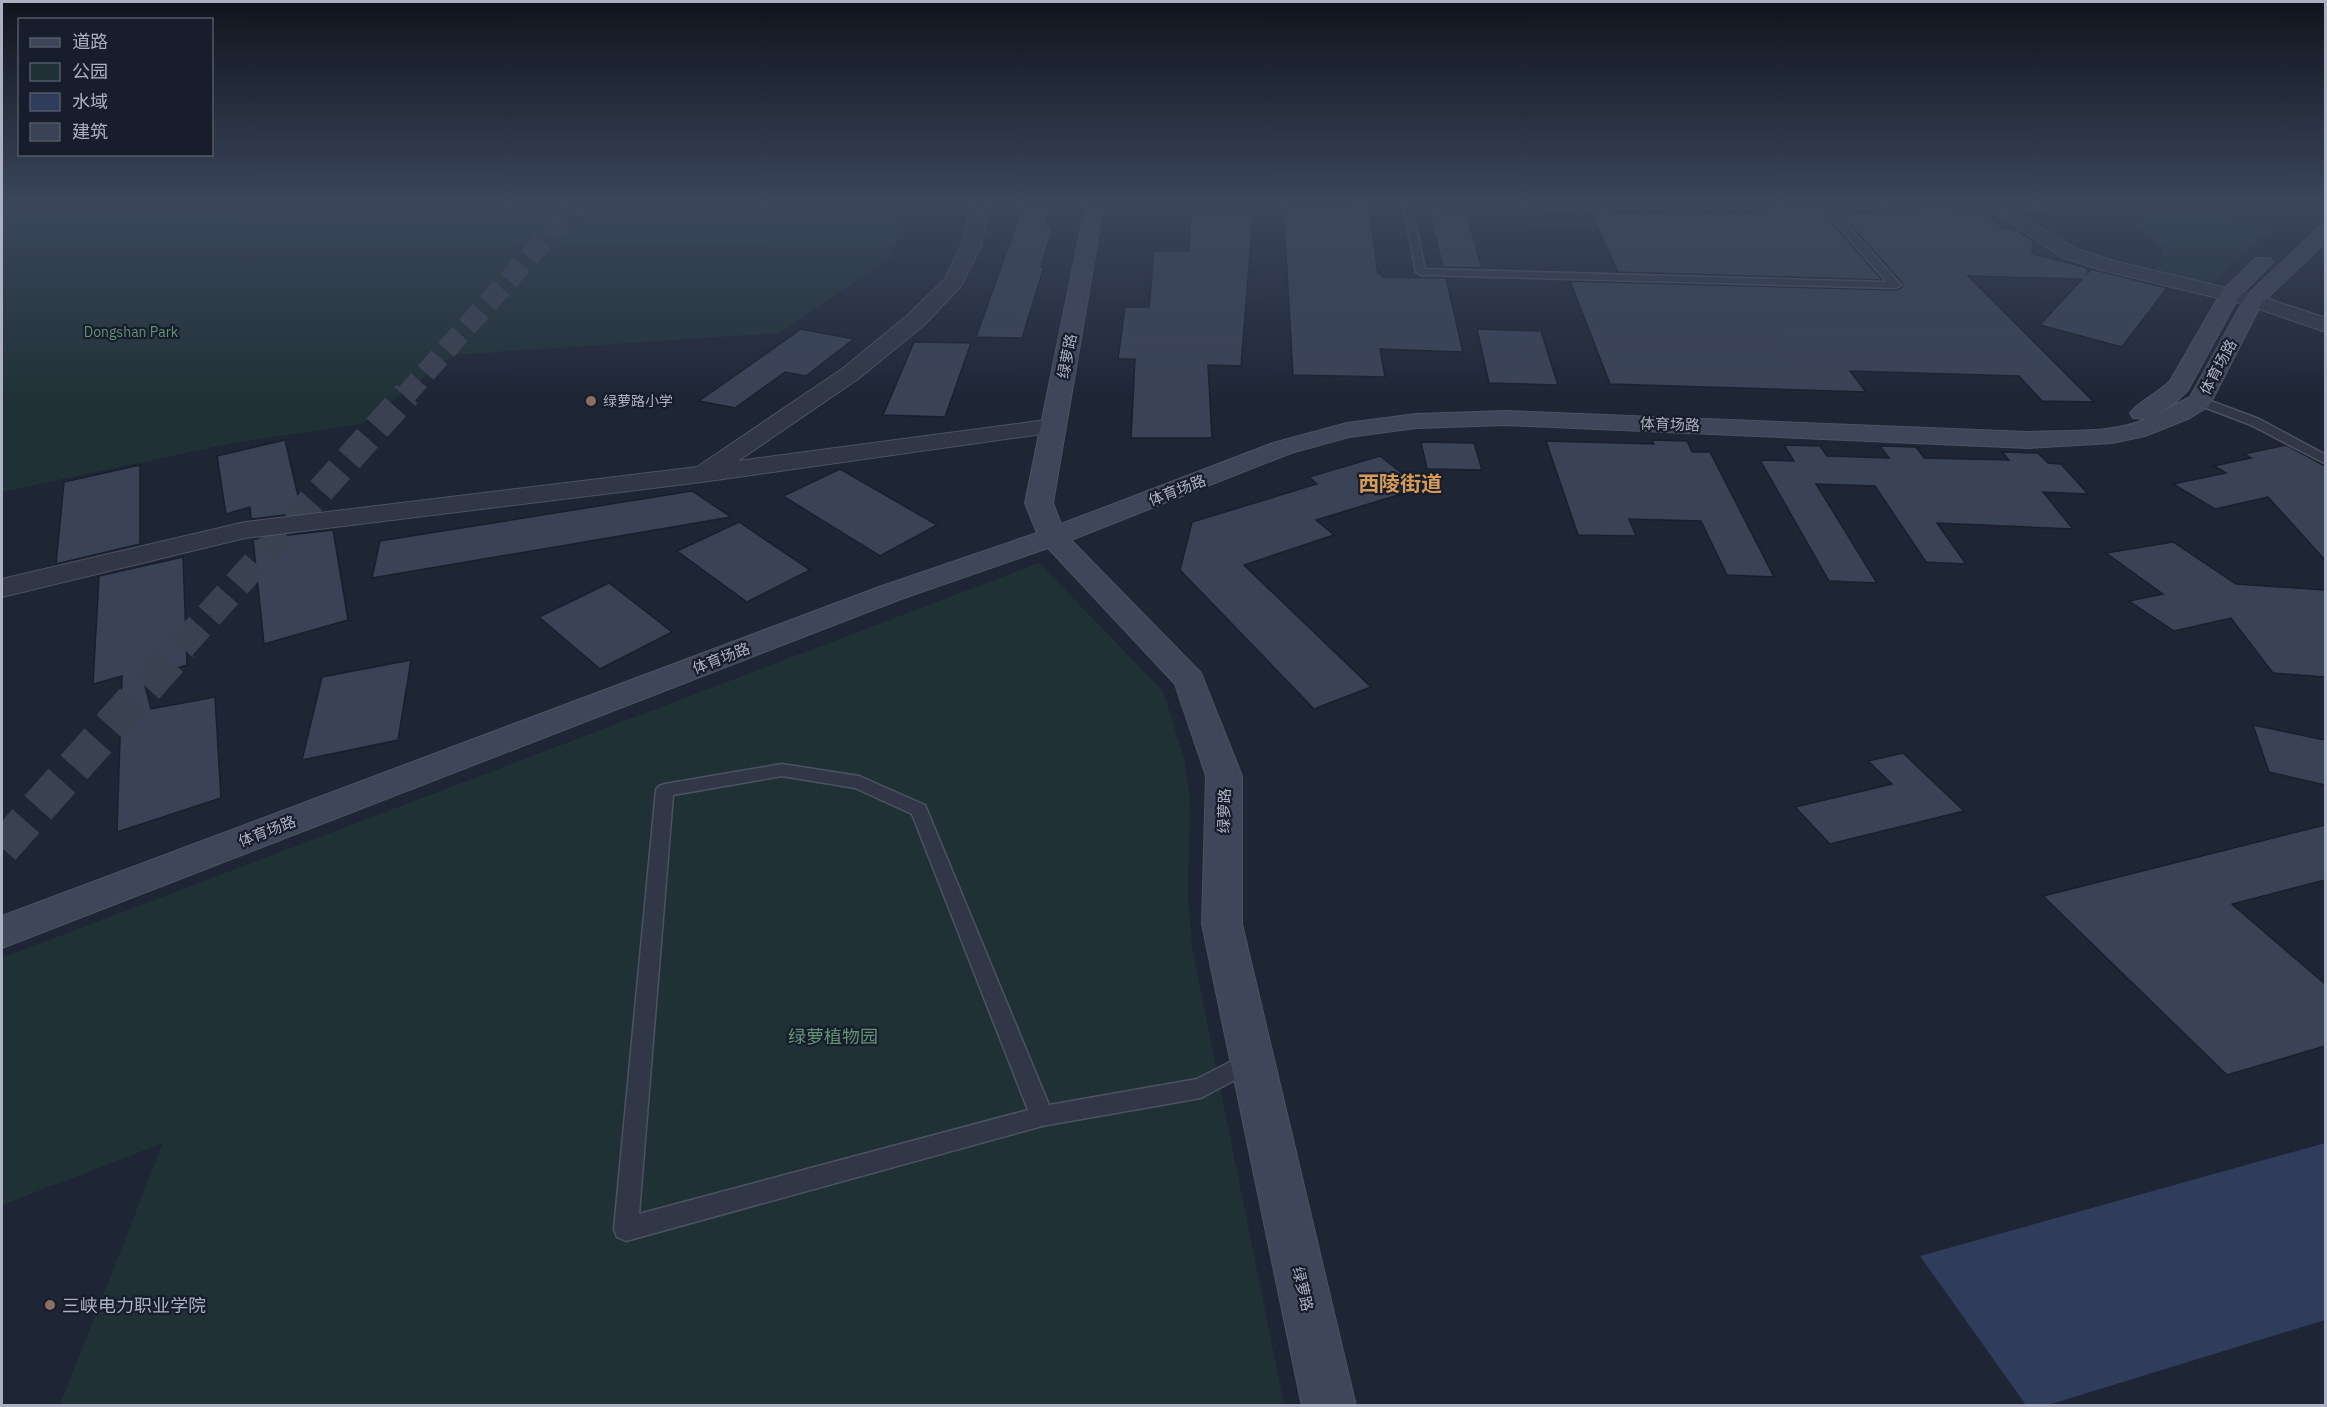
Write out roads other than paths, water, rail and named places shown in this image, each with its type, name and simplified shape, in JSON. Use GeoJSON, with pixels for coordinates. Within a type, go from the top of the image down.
{"type":"FeatureCollection","features":[{"type":"Feature","properties":{"kind":"main road","name":"绿萝路"},"geometry":{"type":"LineString","coordinates":[[1083,269],[1039,503],[1050,531],[1190,680],[1224,776],[1222,924],[1329,1406]]}},
{"type":"Feature","properties":{"kind":"main road","name":"体育场路"},"geometry":{"type":"LineString","coordinates":[[2,908],[478,728],[952,561],[1050,531],[1270,439],[1340,420],[1411,412],[1509,409],[1970,429],[2077,427],[2119,422],[2149,409],[2180,385],[2241,298],[2265,269]]}},
{"type":"Feature","properties":{"kind":"main road","name":"体育场路"},"geometry":{"type":"LineString","coordinates":[[2,932],[1050,531],[1282,448],[1347,430],[1416,421],[1506,418],[2040,439],[2112,435],[2145,429],[2181,413],[2200,401],[2241,298],[2278,269]]}},
{"type":"Feature","properties":{"kind":"street"},"geometry":{"type":"LineString","coordinates":[[702,474],[850,374],[916,320],[954,282],[960,269]]}},
{"type":"Feature","properties":{"kind":"street"},"geometry":{"type":"LineString","coordinates":[[2119,269],[2288,311],[2325,326]]}},
{"type":"Feature","properties":{"kind":"street"},"geometry":{"type":"LineString","coordinates":[[2,588],[245,530],[702,474],[1054,426]]}},
{"type":"Feature","properties":{"kind":"lane"},"geometry":{"type":"LineString","coordinates":[[1420,269],[1421,272],[1896,285],[1881,269]]}},
{"type":"Feature","properties":{"kind":"lane"},"geometry":{"type":"LineString","coordinates":[[2200,401],[2255,422],[2325,460]]}},
{"type":"Feature","properties":{"kind":"lane"},"geometry":{"type":"LineString","coordinates":[[1042,1116],[920,810],[859,782],[782,770],[665,790],[626,1229],[1042,1116],[1201,1088],[1252,1060]]}},
{"type":"Feature","properties":{"kind":"water"},"geometry":{"type":"Polygon","coordinates":[[[2325,1143],[2325,1320],[2048,1405],[2026,1405],[1920,1256],[2325,1143]]]}},
{"type":"Feature","properties":{"kind":"tunnel"},"geometry":{"type":"LineString","coordinates":[[405,396],[518,269]]}},
{"type":"Feature","properties":{"kind":"tunnel"},"geometry":{"type":"LineString","coordinates":[[181,647],[407,394]]}},
{"type":"Feature","properties":{"kind":"tunnel"},"geometry":{"type":"LineString","coordinates":[[2,848],[182,646]]}},
{"type":"Feature","properties":{"kind":"place","name":"绿萝路小学"},"geometry":{"type":"Point","coordinates":[591,401]}},
{"type":"Feature","properties":{"kind":"place","name":"三峡电力职业学院"},"geometry":{"type":"Point","coordinates":[50,1305]}},
{"type":"Feature","properties":{"kind":"district","name":"西陵街道"},"geometry":{"type":"Point","coordinates":[1400,483]}},
{"type":"Feature","properties":{"kind":"park label","name":"Dongshan Park"},"geometry":{"type":"Point","coordinates":[131,332]}},
{"type":"Feature","properties":{"kind":"park label","name":"绿萝植物园"},"geometry":{"type":"Point","coordinates":[833,1036]}}]}
